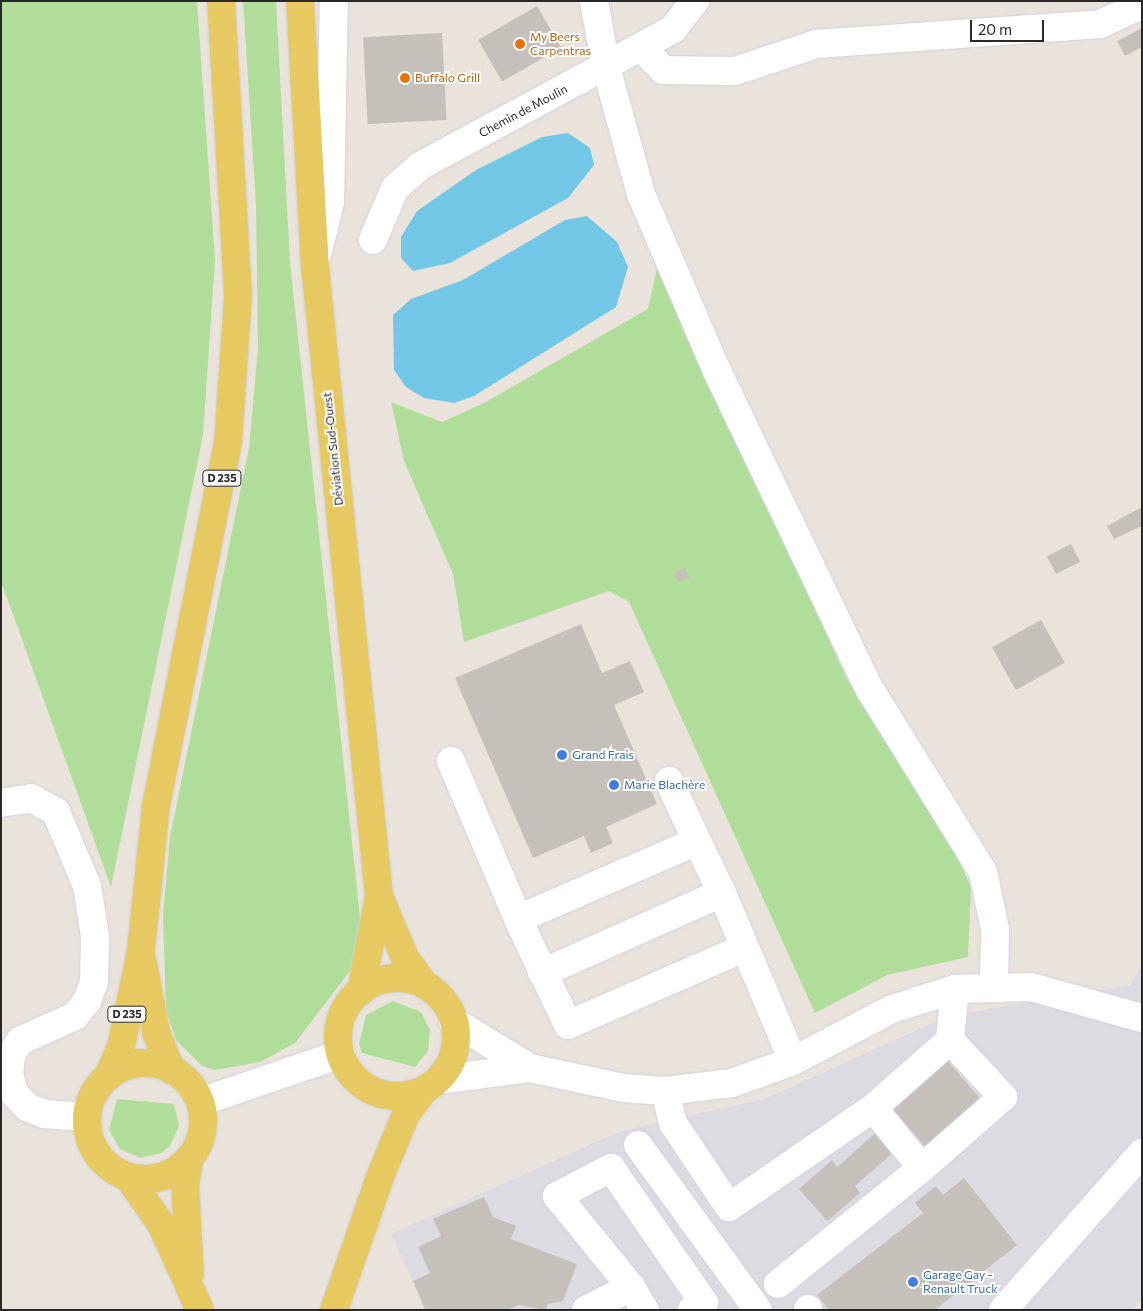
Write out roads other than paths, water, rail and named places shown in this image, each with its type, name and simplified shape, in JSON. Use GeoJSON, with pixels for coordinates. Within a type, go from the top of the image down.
{"type":"FeatureCollection","features":[{"type":"Feature","properties":{"kind":"main road","name":"D 235"},"geometry":{"type":"LineString","coordinates":[[108,1077],[121,1047],[141,950],[147,856],[215,516],[235,369],[236,220],[221,1]]}},
{"type":"Feature","properties":{"kind":"main road","name":"Déviation Sud-Ouest"},"geometry":{"type":"LineString","coordinates":[[300,1],[315,266],[379,896]]}},
{"type":"Feature","properties":{"kind":"main road"},"geometry":{"type":"LineString","coordinates":[[334,1310],[380,1177],[406,1114],[454,1053],[453,1021],[447,1006],[425,986],[405,958],[379,896]]}},
{"type":"Feature","properties":{"kind":"main road"},"geometry":{"type":"LineString","coordinates":[[379,896],[361,991],[341,1020],[341,1054],[353,1077],[379,1093],[394,1096],[430,1085]]}},
{"type":"Feature","properties":{"kind":"main road","name":"D 235"},"geometry":{"type":"LineString","coordinates":[[141,950],[156,1032],[171,1070]]}},
{"type":"Feature","properties":{"kind":"main road"},"geometry":{"type":"LineString","coordinates":[[361,991],[392,979],[425,986]]}},
{"type":"Feature","properties":{"kind":"main road"},"geometry":{"type":"LineString","coordinates":[[190,1281],[185,1184],[189,1160],[200,1139],[200,1102],[192,1086],[171,1070],[142,1064],[108,1077],[96,1090],[87,1117],[91,1141],[99,1156],[128,1177],[161,1224],[190,1281],[200,1310]]}},
{"type":"Feature","properties":{"kind":"main road"},"geometry":{"type":"LineString","coordinates":[[128,1177],[162,1177],[189,1160]]}},
{"type":"Feature","properties":{"kind":"street"},"geometry":{"type":"LineString","coordinates":[[315,266],[330,202],[334,1]]}},
{"type":"Feature","properties":{"kind":"street"},"geometry":{"type":"LineString","coordinates":[[594,1],[606,67],[641,194],[786,519],[869,688],[983,872],[995,930],[994,986]]}},
{"type":"Feature","properties":{"kind":"street","name":"Chemin de Moulin"},"geometry":{"type":"LineString","coordinates":[[373,240],[396,188],[420,166],[606,67],[673,29],[695,1]]}},
{"type":"Feature","properties":{"kind":"street"},"geometry":{"type":"LineString","coordinates":[[642,47],[663,70],[736,71],[816,44],[1100,24],[1142,5]]}},
{"type":"Feature","properties":{"kind":"street"},"geometry":{"type":"LineString","coordinates":[[451,761],[542,973],[568,1024],[744,948]]}},
{"type":"Feature","properties":{"kind":"street"},"geometry":{"type":"LineString","coordinates":[[669,781],[722,893],[792,1062]]}},
{"type":"Feature","properties":{"kind":"street"},"geometry":{"type":"LineString","coordinates":[[1,803],[31,798],[56,812],[87,886],[95,936],[94,982],[87,1001],[75,1016],[20,1041],[11,1055],[9,1073],[14,1093],[27,1107],[44,1114],[87,1117]]}},
{"type":"Feature","properties":{"kind":"street"},"geometry":{"type":"LineString","coordinates":[[518,919],[697,840]]}},
{"type":"Feature","properties":{"kind":"street"},"geometry":{"type":"LineString","coordinates":[[542,973],[722,893]]}},
{"type":"Feature","properties":{"kind":"street"},"geometry":{"type":"LineString","coordinates":[[430,1085],[530,1068],[665,1091],[732,1083],[792,1062],[892,1009],[955,989],[994,986],[1066,993],[1135,1017]]}},
{"type":"Feature","properties":{"kind":"street"},"geometry":{"type":"LineString","coordinates":[[665,1091],[673,1123],[729,1206],[873,1108],[950,1040],[955,989]]}},
{"type":"Feature","properties":{"kind":"street"},"geometry":{"type":"LineString","coordinates":[[453,1021],[530,1068]]}},
{"type":"Feature","properties":{"kind":"street"},"geometry":{"type":"LineString","coordinates":[[778,1284],[922,1168],[1003,1097],[950,1040]]}},
{"type":"Feature","properties":{"kind":"street"},"geometry":{"type":"LineString","coordinates":[[200,1102],[341,1054]]}},
{"type":"Feature","properties":{"kind":"street"},"geometry":{"type":"LineString","coordinates":[[873,1108],[922,1168]]}},
{"type":"Feature","properties":{"kind":"street"},"geometry":{"type":"LineString","coordinates":[[638,1145],[758,1310]]}},
{"type":"Feature","properties":{"kind":"street"},"geometry":{"type":"LineString","coordinates":[[1003,1310],[1142,1153]]}},
{"type":"Feature","properties":{"kind":"street"},"geometry":{"type":"LineString","coordinates":[[586,1310],[638,1298],[557,1196],[611,1168],[704,1303],[692,1310]]}},
{"type":"Feature","properties":{"kind":"water"},"geometry":{"type":"Polygon","coordinates":[[[568,133],[590,148],[594,165],[568,198],[450,263],[413,271],[401,258],[401,237],[417,211],[476,170],[542,137],[568,133]]]}},
{"type":"Feature","properties":{"kind":"water"},"geometry":{"type":"Polygon","coordinates":[[[587,216],[617,242],[628,267],[616,307],[474,396],[454,403],[424,398],[406,387],[394,370],[393,315],[411,299],[463,280],[565,220],[587,216]]]}},
{"type":"Feature","properties":{"kind":"place","name":"My Beers Carpentras"},"geometry":{"type":"Point","coordinates":[520,44]}},
{"type":"Feature","properties":{"kind":"place","name":"Buffalo Grill"},"geometry":{"type":"Point","coordinates":[405,78]}},
{"type":"Feature","properties":{"kind":"place","name":"Grand Frais"},"geometry":{"type":"Point","coordinates":[562,755]}},
{"type":"Feature","properties":{"kind":"place","name":"Marie Blachère"},"geometry":{"type":"Point","coordinates":[614,785]}},
{"type":"Feature","properties":{"kind":"place","name":"Garage Gay - Renault Truck"},"geometry":{"type":"Point","coordinates":[913,1282]}}]}
